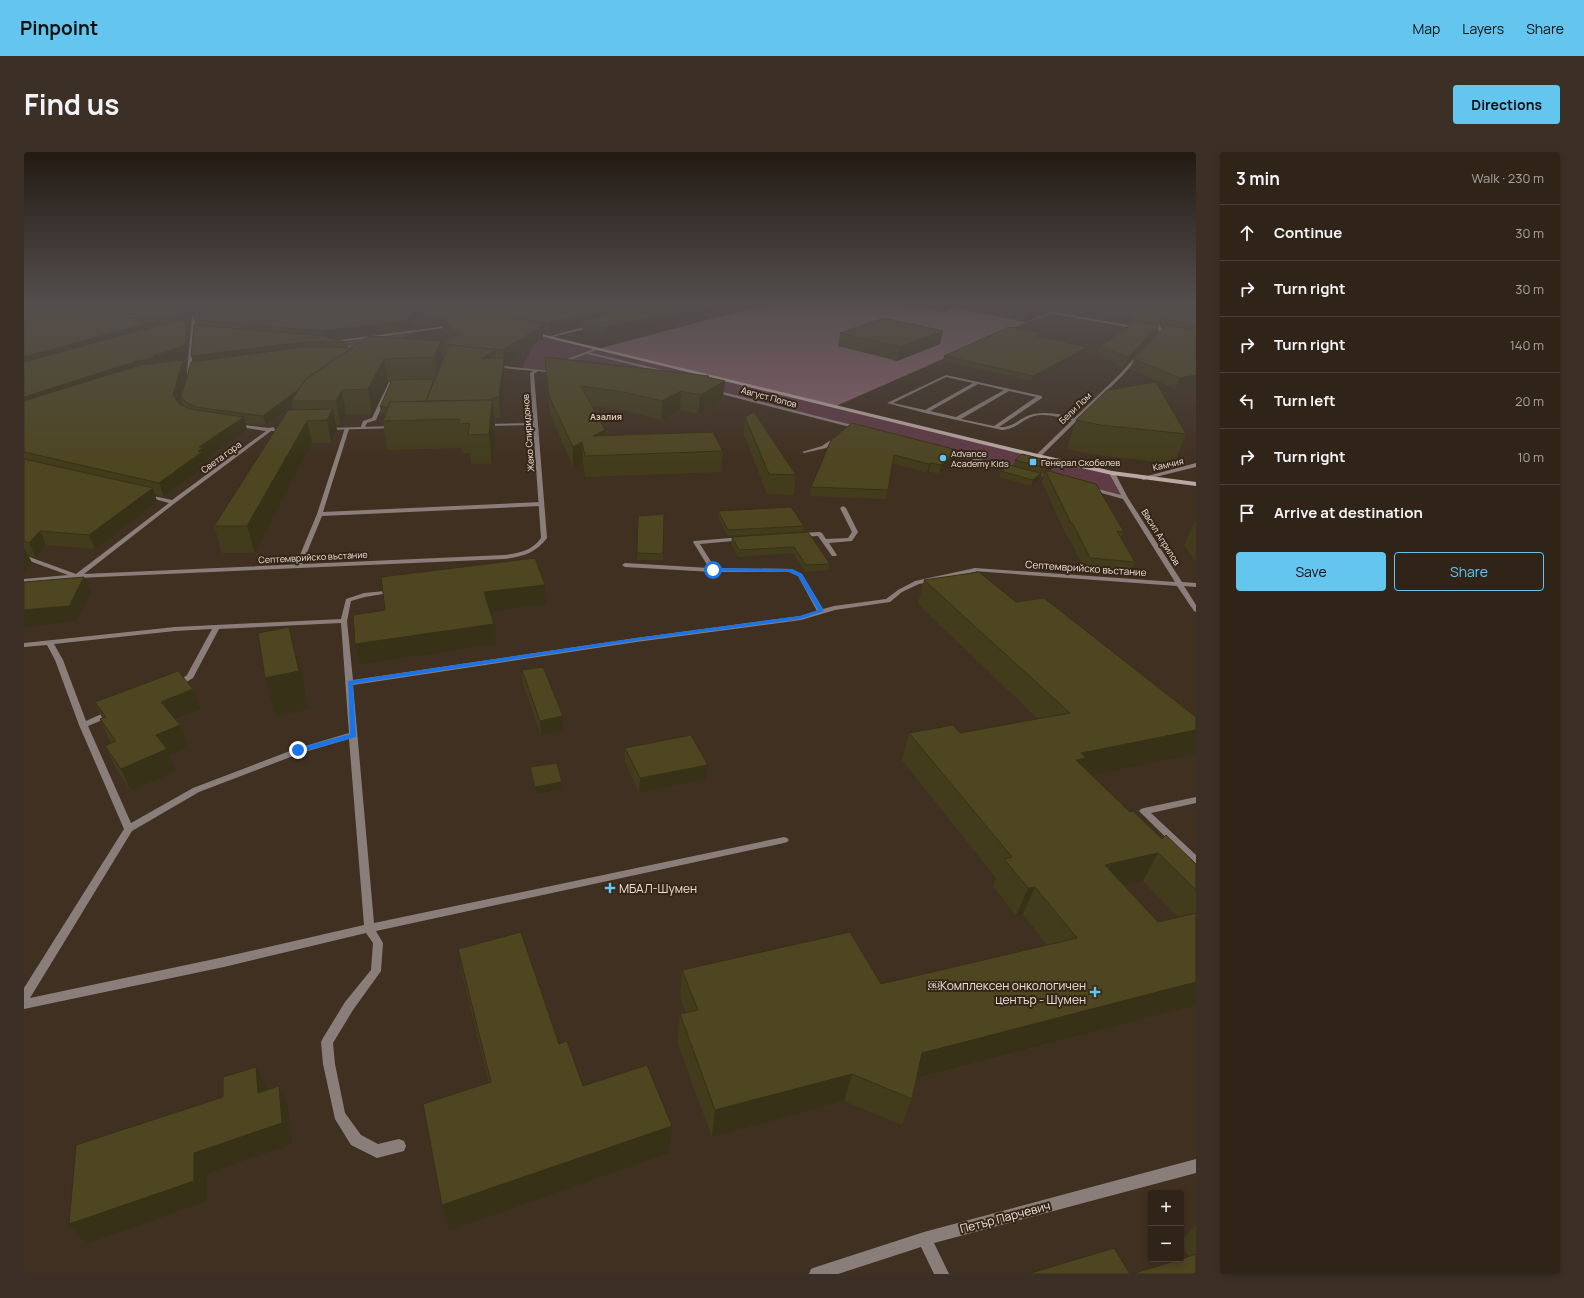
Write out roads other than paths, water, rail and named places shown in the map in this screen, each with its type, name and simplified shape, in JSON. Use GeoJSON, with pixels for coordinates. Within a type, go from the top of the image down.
{"type":"FeatureCollection","features":[{"type":"Feature","properties":{"kind":"street"},"geometry":{"type":"LineString","coordinates":[[538,370],[581,355]]}},
{"type":"Feature","properties":{"kind":"street"},"geometry":{"type":"LineString","coordinates":[[598,355],[676,374]]}},
{"type":"Feature","properties":{"kind":"street"},"geometry":{"type":"LineString","coordinates":[[624,355],[1112,473],[1196,484]]}},
{"type":"Feature","properties":{"kind":"street","name":"Бели Лом"},"geometry":{"type":"LineString","coordinates":[[1038,456],[1120,376],[1138,355]]}},
{"type":"Feature","properties":{"kind":"street"},"geometry":{"type":"LineString","coordinates":[[183,360],[190,358],[190,368],[187,381]]}},
{"type":"Feature","properties":{"kind":"street"},"geometry":{"type":"LineString","coordinates":[[485,365],[562,373]]}},
{"type":"Feature","properties":{"kind":"street"},"geometry":{"type":"LineString","coordinates":[[184,368],[198,367]]}},
{"type":"Feature","properties":{"kind":"street","name":"Жеко Спиридонов"},"geometry":{"type":"LineString","coordinates":[[538,370],[532,373],[544,538]]}},
{"type":"Feature","properties":{"kind":"street"},"geometry":{"type":"LineString","coordinates":[[995,428],[1040,397],[946,376],[889,403],[925,412],[995,428],[1006,430],[1037,415],[1054,416],[1074,420]]}},
{"type":"Feature","properties":{"kind":"street"},"geometry":{"type":"LineString","coordinates":[[690,377],[726,380]]}},
{"type":"Feature","properties":{"kind":"street"},"geometry":{"type":"LineString","coordinates":[[362,428],[365,422],[374,418],[390,383],[404,383]]}},
{"type":"Feature","properties":{"kind":"street"},"geometry":{"type":"LineString","coordinates":[[925,412],[977,383]]}},
{"type":"Feature","properties":{"kind":"street","name":"Август Попов"},"geometry":{"type":"LineString","coordinates":[[709,390],[866,431]]}},
{"type":"Feature","properties":{"kind":"street"},"geometry":{"type":"LineString","coordinates":[[957,419],[1008,390]]}},
{"type":"Feature","properties":{"kind":"street"},"geometry":{"type":"LineString","coordinates":[[230,424],[271,430],[294,429]]}},
{"type":"Feature","properties":{"kind":"street"},"geometry":{"type":"LineString","coordinates":[[475,426],[535,424]]}},
{"type":"Feature","properties":{"kind":"street","name":"Света гора"},"geometry":{"type":"LineString","coordinates":[[77,576],[173,502],[277,425]]}},
{"type":"Feature","properties":{"kind":"street"},"geometry":{"type":"LineString","coordinates":[[317,429],[400,427]]}},
{"type":"Feature","properties":{"kind":"street"},"geometry":{"type":"LineString","coordinates":[[846,431],[851,427]]}},
{"type":"Feature","properties":{"kind":"street"},"geometry":{"type":"LineString","coordinates":[[298,566],[320,514],[347,429]]}},
{"type":"Feature","properties":{"kind":"street"},"geometry":{"type":"LineString","coordinates":[[804,452],[824,447],[840,435]]}},
{"type":"Feature","properties":{"kind":"street"},"geometry":{"type":"LineString","coordinates":[[943,450],[1026,472]]}},
{"type":"Feature","properties":{"kind":"street","name":"Камчия"},"geometry":{"type":"LineString","coordinates":[[1143,478],[1196,465]]}},
{"type":"Feature","properties":{"kind":"street","name":"Васил Априлов"},"geometry":{"type":"LineString","coordinates":[[1112,473],[1125,498],[1196,610]]}},
{"type":"Feature","properties":{"kind":"street"},"geometry":{"type":"LineString","coordinates":[[1087,488],[1125,498]]}},
{"type":"Feature","properties":{"kind":"street"},"geometry":{"type":"LineString","coordinates":[[136,493],[173,502]]}},
{"type":"Feature","properties":{"kind":"street"},"geometry":{"type":"LineString","coordinates":[[320,514],[541,504]]}},
{"type":"Feature","properties":{"kind":"street"},"geometry":{"type":"LineString","coordinates":[[824,541],[850,540],[855,532],[843,508]]}},
{"type":"Feature","properties":{"kind":"street"},"geometry":{"type":"LineString","coordinates":[[796,535],[820,534],[834,555]]}},
{"type":"Feature","properties":{"kind":"street","name":"Септемврийско въстание"},"geometry":{"type":"LineString","coordinates":[[24,581],[77,576],[504,557],[530,551],[539,546],[544,538]]}},
{"type":"Feature","properties":{"kind":"street"},"geometry":{"type":"LineString","coordinates":[[713,570],[696,542],[750,538]]}},
{"type":"Feature","properties":{"kind":"street"},"geometry":{"type":"LineString","coordinates":[[24,557],[77,576]]}},
{"type":"Feature","properties":{"kind":"street"},"geometry":{"type":"LineString","coordinates":[[625,565],[713,570],[790,570],[800,575],[821,611]]}},
{"type":"Feature","properties":{"kind":"street","name":"Септемврийско въстание"},"geometry":{"type":"LineString","coordinates":[[350,683],[636,640],[801,618],[834,608],[888,601],[900,591],[917,582],[975,570],[1196,585]]}},
{"type":"Feature","properties":{"kind":"street"},"geometry":{"type":"LineString","coordinates":[[398,1146],[377,1151],[356,1140],[339,1115],[328,1064],[327,1042],[349,1006],[376,971],[378,943],[369,928],[344,621],[348,600],[364,595],[402,590]]}},
{"type":"Feature","properties":{"kind":"street"},"geometry":{"type":"LineString","coordinates":[[24,645],[175,629],[344,621]]}},
{"type":"Feature","properties":{"kind":"street"},"geometry":{"type":"LineString","coordinates":[[171,688],[178,685],[190,676],[216,628]]}},
{"type":"Feature","properties":{"kind":"street"},"geometry":{"type":"LineString","coordinates":[[50,643],[59,660],[82,725],[129,829]]}},
{"type":"Feature","properties":{"kind":"street"},"geometry":{"type":"LineString","coordinates":[[82,725],[119,710]]}},
{"type":"Feature","properties":{"kind":"street"},"geometry":{"type":"LineString","coordinates":[[24,998],[129,829],[196,790],[298,750],[354,735]]}},
{"type":"Feature","properties":{"kind":"street"},"geometry":{"type":"LineString","coordinates":[[1196,800],[1144,811],[1196,861]]}},
{"type":"Feature","properties":{"kind":"street"},"geometry":{"type":"LineString","coordinates":[[24,1004],[224,962],[369,928],[784,840]]}},
{"type":"Feature","properties":{"kind":"street","name":"Петър Парчевич"},"geometry":{"type":"LineString","coordinates":[[816,1274],[924,1239],[1196,1166]]}},
{"type":"Feature","properties":{"kind":"street"},"geometry":{"type":"LineString","coordinates":[[924,1239],[942,1274]]}},
{"type":"Feature","properties":{"kind":"place","name":"Advance Academy Kids"},"geometry":{"type":"Point","coordinates":[943,458]}},
{"type":"Feature","properties":{"kind":"place","name":"Генерал Скобелев"},"geometry":{"type":"Point","coordinates":[1033,462]}},
{"type":"Feature","properties":{"kind":"place","name":"МБАЛ-Шумен"},"geometry":{"type":"Point","coordinates":[610,888]}},
{"type":"Feature","properties":{"kind":"place","name":"￼Комплексен онкологичен център - Шумен"},"geometry":{"type":"Point","coordinates":[1095,992]}},
{"type":"Feature","properties":{"kind":"district","name":"Азалия"},"geometry":{"type":"Point","coordinates":[606,416]}}]}
